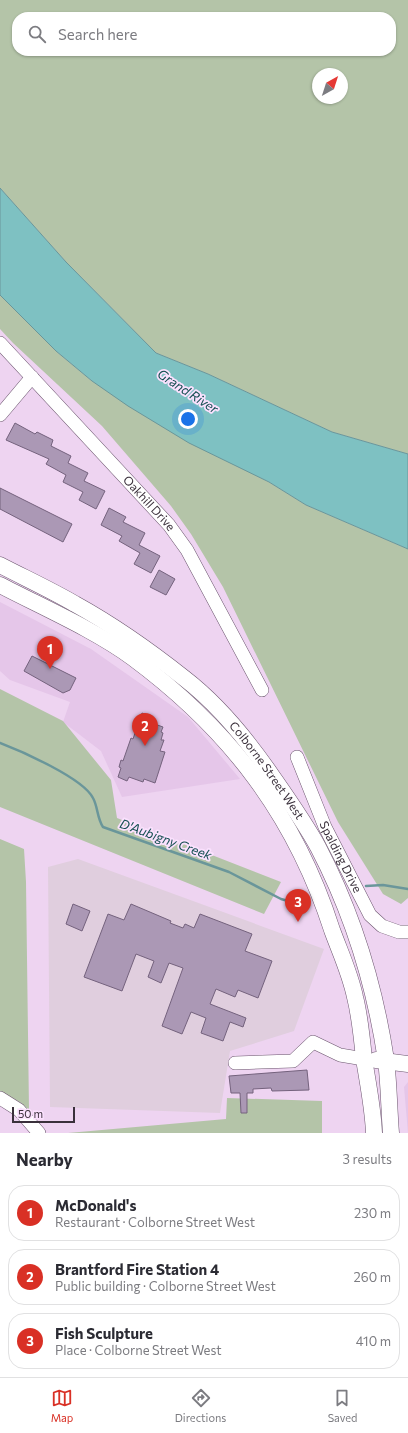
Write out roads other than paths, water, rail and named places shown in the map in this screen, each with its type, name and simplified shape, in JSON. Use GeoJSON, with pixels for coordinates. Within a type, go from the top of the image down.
{"type":"FeatureCollection","features":[{"type":"Feature","properties":{"kind":"main road","name":"Colborne Street West"},"geometry":{"type":"LineString","coordinates":[[0,565],[75,604],[122,633],[186,679],[224,716],[256,752],[317,847],[339,894],[356,938],[372,992],[386,1062],[391,1133]]}},
{"type":"Feature","properties":{"kind":"main road","name":"Colborne Street West"},"geometry":{"type":"LineString","coordinates":[[0,585],[63,618],[132,658],[205,718],[266,792],[309,866],[328,914],[355,996],[374,1133]]}},
{"type":"Feature","properties":{"kind":"main road"},"geometry":{"type":"LineString","coordinates":[[364,1059],[408,1064]]}},
{"type":"Feature","properties":{"kind":"street","name":"Oakhill Drive"},"geometry":{"type":"LineString","coordinates":[[0,343],[169,525],[187,550],[262,690]]}},
{"type":"Feature","properties":{"kind":"street"},"geometry":{"type":"LineString","coordinates":[[0,415],[32,377]]}},
{"type":"Feature","properties":{"kind":"street","name":"Spalding Drive"},"geometry":{"type":"LineString","coordinates":[[297,757],[325,827],[370,915],[382,926],[399,932],[408,932]]}},
{"type":"Feature","properties":{"kind":"street"},"geometry":{"type":"LineString","coordinates":[[235,1063],[294,1061],[313,1042],[340,1055],[364,1059]]}},
{"type":"Feature","properties":{"kind":"street"},"geometry":{"type":"LineString","coordinates":[[0,1098],[19,1110],[39,1133]]}},
{"type":"Feature","properties":{"kind":"water","name":"Grand River"},"geometry":{"type":"Polygon","coordinates":[[[0,188],[66,262],[156,353],[208,374],[332,432],[408,454],[408,549],[306,505],[269,482],[189,443],[128,406],[92,381],[56,351],[0,295],[0,188]]]}},
{"type":"Feature","properties":{"kind":"waterway","name":"D'Aubigny Creek"},"geometry":{"type":"LineString","coordinates":[[0,743],[51,766],[87,790],[93,798],[103,827],[229,872],[281,899],[306,906]]}},
{"type":"Feature","properties":{"kind":"waterway"},"geometry":{"type":"LineString","coordinates":[[366,886],[383,885],[408,889]]}},
{"type":"Feature","properties":{"kind":"place","name":"McDonald's"},"geometry":{"type":"Point","coordinates":[50,669]}},
{"type":"Feature","properties":{"kind":"place","name":"Brantford Fire Station 4"},"geometry":{"type":"Point","coordinates":[145,746]}},
{"type":"Feature","properties":{"kind":"place","name":"Fish Sculpture"},"geometry":{"type":"Point","coordinates":[298,922]}}]}
